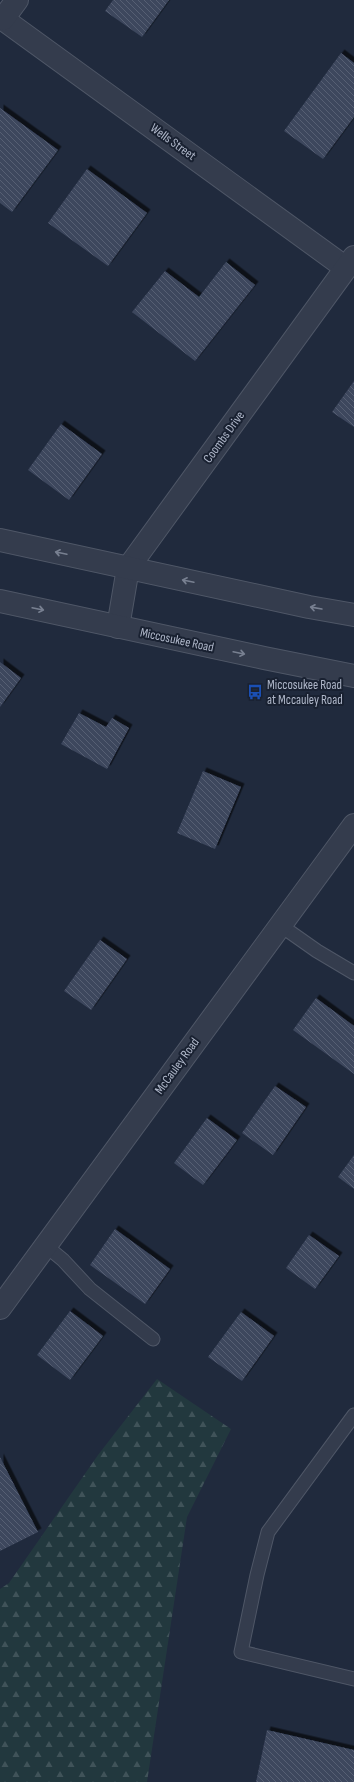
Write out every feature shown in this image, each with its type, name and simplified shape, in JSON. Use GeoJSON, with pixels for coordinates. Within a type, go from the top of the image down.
{"type":"FeatureCollection","features":[{"type":"Feature","properties":{"kind":"street"},"geometry":{"type":"LineString","coordinates":[[2,18],[17,0]]}},
{"type":"Feature","properties":{"kind":"street","name":"Wells Street"},"geometry":{"type":"LineString","coordinates":[[2,18],[350,263]]}},
{"type":"Feature","properties":{"kind":"street","name":"Coombs Drive"},"geometry":{"type":"LineString","coordinates":[[118,627],[128,568],[350,263]]}},
{"type":"Feature","properties":{"kind":"street"},"geometry":{"type":"LineString","coordinates":[[0,540],[354,615]]}},
{"type":"Feature","properties":{"kind":"street","name":"Miccosukee Road"},"geometry":{"type":"LineString","coordinates":[[0,601],[354,676]]}},
{"type":"Feature","properties":{"kind":"street","name":"McCauley Road"},"geometry":{"type":"LineString","coordinates":[[0,1308],[354,826]]}},
{"type":"Feature","properties":{"kind":"lane"},"geometry":{"type":"LineString","coordinates":[[280,925],[317,951],[354,973]]}},
{"type":"Feature","properties":{"kind":"lane"},"geometry":{"type":"LineString","coordinates":[[46,1246],[63,1260],[90,1289],[153,1339]]}},
{"type":"Feature","properties":{"kind":"lane"},"geometry":{"type":"LineString","coordinates":[[354,1415],[268,1532],[257,1575],[241,1652],[354,1679]]}},
{"type":"Feature","properties":{"kind":"green space"},"geometry":{"type":"Polygon","coordinates":[[[157,1379],[231,1429],[187,1517],[147,1782],[0,1782],[0,1589],[9,1583],[98,1455],[157,1379]]]}},
{"type":"Feature","properties":{"kind":"building"},"geometry":{"type":"Polygon","coordinates":[[[113,0],[169,0],[142,37],[105,11],[113,0]]]}},
{"type":"Feature","properties":{"kind":"building"},"geometry":{"type":"Polygon","coordinates":[[[341,53],[354,63],[354,117],[323,159],[284,131],[341,53]]]}},
{"type":"Feature","properties":{"kind":"building"},"geometry":{"type":"Polygon","coordinates":[[[0,108],[58,150],[12,212],[0,203],[0,108]]]}},
{"type":"Feature","properties":{"kind":"building"},"geometry":{"type":"Polygon","coordinates":[[[87,169],[147,213],[108,266],[48,223],[87,169]]]}},
{"type":"Feature","properties":{"kind":"building"},"geometry":{"type":"Polygon","coordinates":[[[226,262],[255,285],[195,361],[132,312],[165,271],[199,297],[226,262]]]}},
{"type":"Feature","properties":{"kind":"building"},"geometry":{"type":"Polygon","coordinates":[[[354,381],[354,427],[332,412],[354,381]]]}},
{"type":"Feature","properties":{"kind":"building"},"geometry":{"type":"Polygon","coordinates":[[[61,424],[102,454],[69,500],[28,470],[61,424]]]}},
{"type":"Feature","properties":{"kind":"building"},"geometry":{"type":"Polygon","coordinates":[[[0,662],[21,678],[0,707],[0,662]]]}},
{"type":"Feature","properties":{"kind":"building"},"geometry":{"type":"Polygon","coordinates":[[[79,713],[106,727],[112,718],[129,728],[107,769],[61,744],[79,713]]]}},
{"type":"Feature","properties":{"kind":"building"},"geometry":{"type":"Polygon","coordinates":[[[203,771],[241,787],[215,849],[177,833],[203,771]]]}},
{"type":"Feature","properties":{"kind":"building"},"geometry":{"type":"Polygon","coordinates":[[[100,940],[127,959],[91,1010],[64,991],[100,940]]]}},
{"type":"Feature","properties":{"kind":"building"},"geometry":{"type":"Polygon","coordinates":[[[316,998],[354,1026],[354,1074],[293,1030],[316,998]]]}},
{"type":"Feature","properties":{"kind":"building"},"geometry":{"type":"Polygon","coordinates":[[[275,1086],[306,1107],[273,1155],[242,1133],[275,1086]]]}},
{"type":"Feature","properties":{"kind":"building"},"geometry":{"type":"Polygon","coordinates":[[[207,1118],[237,1140],[203,1185],[174,1163],[207,1118]]]}},
{"type":"Feature","properties":{"kind":"building"},"geometry":{"type":"Polygon","coordinates":[[[354,1155],[354,1189],[338,1177],[354,1155]]]}},
{"type":"Feature","properties":{"kind":"building"},"geometry":{"type":"Polygon","coordinates":[[[115,1229],[170,1269],[145,1304],[90,1265],[115,1229]]]}},
{"type":"Feature","properties":{"kind":"building"},"geometry":{"type":"Polygon","coordinates":[[[309,1235],[339,1256],[315,1289],[286,1268],[309,1235]]]}},
{"type":"Feature","properties":{"kind":"building"},"geometry":{"type":"Polygon","coordinates":[[[70,1311],[103,1336],[70,1380],[37,1355],[70,1311]]]}},
{"type":"Feature","properties":{"kind":"building"},"geometry":{"type":"Polygon","coordinates":[[[241,1312],[274,1336],[242,1381],[208,1357],[241,1312]]]}},
{"type":"Feature","properties":{"kind":"building"},"geometry":{"type":"Polygon","coordinates":[[[0,1457],[38,1532],[0,1551],[0,1457]]]}},
{"type":"Feature","properties":{"kind":"building"},"geometry":{"type":"Polygon","coordinates":[[[267,1730],[354,1750],[354,1782],[256,1782],[267,1730]]]}},
{"type":"Feature","properties":{"kind":"place","name":"Miccosukee Road at Mccauley Road"},"geometry":{"type":"Point","coordinates":[255,692]}}]}
